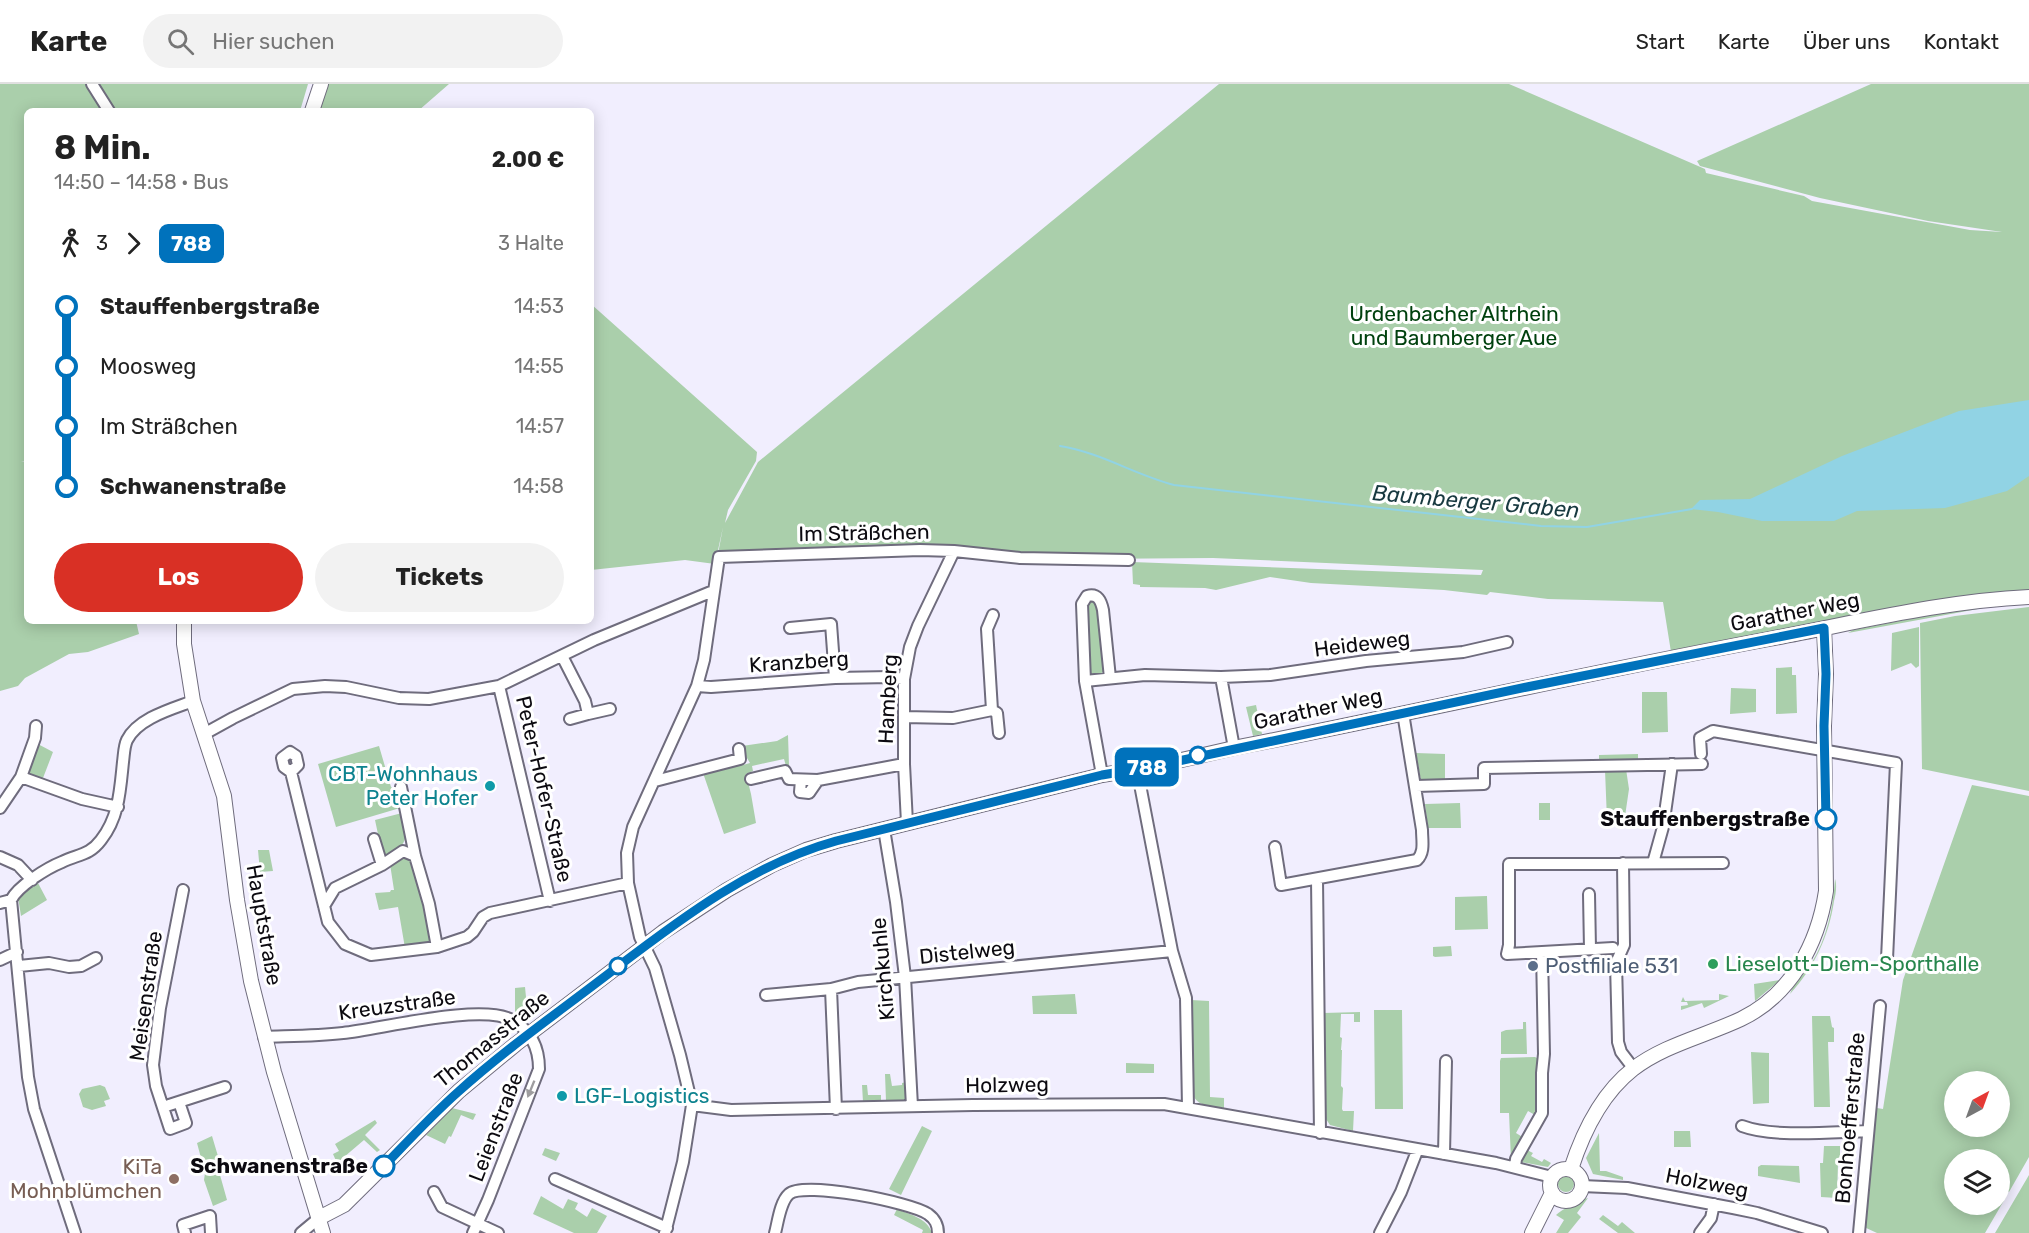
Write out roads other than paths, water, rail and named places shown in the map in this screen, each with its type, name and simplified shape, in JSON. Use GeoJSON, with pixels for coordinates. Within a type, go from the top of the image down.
{"type":"FeatureCollection","features":[{"type":"Feature","properties":{"kind":"street"},"geometry":{"type":"LineString","coordinates":[[92,84],[107,108]]}},
{"type":"Feature","properties":{"kind":"street"},"geometry":{"type":"LineString","coordinates":[[313,108],[321,84]]}},
{"type":"Feature","properties":{"kind":"street","name":"Im Sträßchen"},"geometry":{"type":"LineString","coordinates":[[692,1105],[655,968],[640,937],[628,884],[627,853],[633,827],[697,686],[704,660],[719,558],[886,551],[954,551],[1020,558],[1129,560]]}},
{"type":"Feature","properties":{"kind":"street","name":"Hamberg"},"geometry":{"type":"LineString","coordinates":[[907,823],[904,679],[910,647],[918,626],[954,551]]}},
{"type":"Feature","properties":{"kind":"street"},"geometry":{"type":"LineString","coordinates":[[204,734],[293,689],[346,687],[399,698],[429,699],[499,687],[603,636],[713,591]]}},
{"type":"Feature","properties":{"kind":"street"},"geometry":{"type":"LineString","coordinates":[[1102,775],[1085,681],[1082,604],[1087,596],[1097,597],[1101,602],[1110,678]]}},
{"type":"Feature","properties":{"kind":"street","name":"Garather Weg"},"geometry":{"type":"LineString","coordinates":[[644,946],[695,910],[772,865],[823,844],[1102,775],[1403,713],[1824,628],[1974,602],[2029,597]]}},
{"type":"Feature","properties":{"kind":"street"},"geometry":{"type":"LineString","coordinates":[[690,601],[698,603],[710,615]]}},
{"type":"Feature","properties":{"kind":"street"},"geometry":{"type":"LineString","coordinates":[[992,710],[987,629],[993,615]]}},
{"type":"Feature","properties":{"kind":"street","name":"Hauptstraße"},"geometry":{"type":"LineString","coordinates":[[184,624],[184,644],[193,701],[224,796],[245,952],[264,1037],[323,1233]]}},
{"type":"Feature","properties":{"kind":"street"},"geometry":{"type":"LineString","coordinates":[[790,628],[831,624],[835,678]]}},
{"type":"Feature","properties":{"kind":"street"},"geometry":{"type":"LineString","coordinates":[[1571,1169],[1596,1112],[1615,1086],[1652,1057],[1758,1009],[1785,986],[1809,952],[1822,917],[1826,891],[1824,628]]}},
{"type":"Feature","properties":{"kind":"street","name":"Heideweg"},"geometry":{"type":"LineString","coordinates":[[1085,681],[1180,675],[1221,677],[1270,675],[1366,661],[1447,654],[1507,642]]}},
{"type":"Feature","properties":{"kind":"street"},"geometry":{"type":"LineString","coordinates":[[562,657],[585,701],[588,714]]}},
{"type":"Feature","properties":{"kind":"street","name":"Kranzberg"},"geometry":{"type":"LineString","coordinates":[[697,686],[711,687],[835,678],[891,677],[904,679]]}},
{"type":"Feature","properties":{"kind":"street"},"geometry":{"type":"LineString","coordinates":[[1221,677],[1234,748]]}},
{"type":"Feature","properties":{"kind":"street","name":"Peter-Hofer-Straße"},"geometry":{"type":"LineString","coordinates":[[499,687],[550,901]]}},
{"type":"Feature","properties":{"kind":"street"},"geometry":{"type":"LineString","coordinates":[[75,1233],[34,1109],[28,1077],[19,966],[6,901],[32,880],[63,861],[78,858],[92,850],[107,832],[118,807],[126,741],[139,726],[193,701]]}},
{"type":"Feature","properties":{"kind":"street"},"geometry":{"type":"LineString","coordinates":[[570,719],[610,709]]}},
{"type":"Feature","properties":{"kind":"street"},"geometry":{"type":"LineString","coordinates":[[904,717],[953,718],[992,710],[997,713],[999,733]]}},
{"type":"Feature","properties":{"kind":"street"},"geometry":{"type":"LineString","coordinates":[[1275,847],[1281,885],[1417,860],[1423,846],[1416,786],[1403,713]]}},
{"type":"Feature","properties":{"kind":"street"},"geometry":{"type":"LineString","coordinates":[[0,808],[21,777],[35,738],[36,726]]}},
{"type":"Feature","properties":{"kind":"street"},"geometry":{"type":"LineString","coordinates":[[1416,786],[1484,784],[1484,768],[1672,764],[1701,759],[1700,738],[1713,731],[1896,763],[1887,959]]}},
{"type":"Feature","properties":{"kind":"street"},"geometry":{"type":"LineString","coordinates":[[655,781],[740,759],[739,749]]}},
{"type":"Feature","properties":{"kind":"street"},"geometry":{"type":"LineString","coordinates":[[751,779],[785,771],[789,779],[818,780],[904,764]]}},
{"type":"Feature","properties":{"kind":"street"},"geometry":{"type":"LineString","coordinates":[[1653,863],[1663,827],[1672,764]]}},
{"type":"Feature","properties":{"kind":"street"},"geometry":{"type":"LineString","coordinates":[[1137,769],[1172,951],[1186,998],[1188,1107]]}},
{"type":"Feature","properties":{"kind":"street"},"geometry":{"type":"LineString","coordinates":[[291,772],[328,922],[345,944],[358,951],[371,955],[437,947],[467,937],[486,914],[628,884]]}},
{"type":"Feature","properties":{"kind":"street"},"geometry":{"type":"LineString","coordinates":[[21,777],[82,799],[118,807]]}},
{"type":"Feature","properties":{"kind":"street"},"geometry":{"type":"LineString","coordinates":[[401,787],[437,947]]}},
{"type":"Feature","properties":{"kind":"street","name":"Kirchkuhle"},"geometry":{"type":"LineString","coordinates":[[884,829],[896,902],[904,977],[912,1106]]}},
{"type":"Feature","properties":{"kind":"street"},"geometry":{"type":"LineString","coordinates":[[324,906],[335,888],[382,865],[403,851],[411,836]]}},
{"type":"Feature","properties":{"kind":"street"},"geometry":{"type":"LineString","coordinates":[[374,839],[382,865]]}},
{"type":"Feature","properties":{"kind":"street"},"geometry":{"type":"LineString","coordinates":[[403,851],[415,856]]}},
{"type":"Feature","properties":{"kind":"street"},"geometry":{"type":"LineString","coordinates":[[0,857],[18,865],[32,880]]}},
{"type":"Feature","properties":{"kind":"street"},"geometry":{"type":"LineString","coordinates":[[1623,863],[1624,945],[1616,963],[1618,1042],[1621,1052],[1634,1069]]}},
{"type":"Feature","properties":{"kind":"street"},"geometry":{"type":"LineString","coordinates":[[1613,948],[1507,954],[1509,864],[1723,863]]}},
{"type":"Feature","properties":{"kind":"street"},"geometry":{"type":"LineString","coordinates":[[1317,879],[1320,1132]]}},
{"type":"Feature","properties":{"kind":"street"},"geometry":{"type":"LineString","coordinates":[[319,885],[335,888]]}},
{"type":"Feature","properties":{"kind":"street","name":"Meisenstraße"},"geometry":{"type":"LineString","coordinates":[[179,1102],[186,1123],[170,1129],[156,1086],[153,1065],[160,1008],[183,890]]}},
{"type":"Feature","properties":{"kind":"street"},"geometry":{"type":"LineString","coordinates":[[1589,894],[1590,950]]}},
{"type":"Feature","properties":{"kind":"street","name":"Thomasstraße"},"geometry":{"type":"LineString","coordinates":[[319,1218],[344,1205],[459,1091],[644,946]]}},
{"type":"Feature","properties":{"kind":"street","name":"Distelweg"},"geometry":{"type":"LineString","coordinates":[[766,995],[831,989],[858,982],[904,977],[1172,951]]}},
{"type":"Feature","properties":{"kind":"street"},"geometry":{"type":"LineString","coordinates":[[0,960],[17,952]]}},
{"type":"Feature","properties":{"kind":"street"},"geometry":{"type":"LineString","coordinates":[[1515,1167],[1516,1159],[1542,1113],[1542,952]]}},
{"type":"Feature","properties":{"kind":"street"},"geometry":{"type":"LineString","coordinates":[[19,966],[49,963],[69,968],[81,966],[96,958]]}},
{"type":"Feature","properties":{"kind":"street"},"geometry":{"type":"LineString","coordinates":[[831,989],[836,1109]]}},
{"type":"Feature","properties":{"kind":"street","name":"Bonhoefferstraße"},"geometry":{"type":"LineString","coordinates":[[1859,1233],[1880,1006]]}},
{"type":"Feature","properties":{"kind":"street","name":"Kreuzstraße"},"geometry":{"type":"LineString","coordinates":[[264,1037],[343,1033],[461,1015],[511,1019],[530,1034]]}},
{"type":"Feature","properties":{"kind":"street","name":"Leienstraße"},"geometry":{"type":"LineString","coordinates":[[475,1228],[489,1200],[539,1070],[539,1053],[530,1034]]}},
{"type":"Feature","properties":{"kind":"street"},"geometry":{"type":"LineString","coordinates":[[1541,1055],[1556,1056]]}},
{"type":"Feature","properties":{"kind":"street"},"geometry":{"type":"LineString","coordinates":[[1444,1154],[1446,1061]]}},
{"type":"Feature","properties":{"kind":"street"},"geometry":{"type":"LineString","coordinates":[[163,1107],[225,1087]]}},
{"type":"Feature","properties":{"kind":"street","name":"Holzweg"},"geometry":{"type":"LineString","coordinates":[[692,1105],[731,1110],[1125,1102],[1164,1104],[1515,1167],[1552,1177]]}},
{"type":"Feature","properties":{"kind":"street"},"geometry":{"type":"LineString","coordinates":[[555,1179],[666,1231],[683,1162],[692,1105]]}},
{"type":"Feature","properties":{"kind":"street"},"geometry":{"type":"LineString","coordinates":[[1742,1126],[1755,1131],[1868,1131]]}},
{"type":"Feature","properties":{"kind":"street"},"geometry":{"type":"LineString","coordinates":[[1380,1233],[1401,1192],[1417,1151]]}},
{"type":"Feature","properties":{"kind":"street"},"geometry":{"type":"LineString","coordinates":[[1562,1169],[1571,1169],[1579,1176],[1582,1186],[1577,1197],[1571,1200],[1557,1197],[1550,1184],[1552,1177],[1562,1169]]}},
{"type":"Feature","properties":{"kind":"street","name":"Holzweg"},"geometry":{"type":"LineString","coordinates":[[1582,1186],[1627,1188],[1714,1204],[1757,1213],[1822,1233]]}},
{"type":"Feature","properties":{"kind":"street"},"geometry":{"type":"LineString","coordinates":[[775,1233],[785,1198],[791,1192],[800,1191],[851,1194],[892,1201],[929,1215],[936,1222],[938,1233]]}},
{"type":"Feature","properties":{"kind":"street"},"geometry":{"type":"LineString","coordinates":[[434,1192],[442,1207],[475,1228],[498,1233]]}},
{"type":"Feature","properties":{"kind":"street"},"geometry":{"type":"LineString","coordinates":[[1532,1233],[1557,1197]]}},
{"type":"Feature","properties":{"kind":"street"},"geometry":{"type":"LineString","coordinates":[[1537,1233],[1557,1197]]}},
{"type":"Feature","properties":{"kind":"street"},"geometry":{"type":"LineString","coordinates":[[1700,1233],[1711,1218],[1714,1204]]}},
{"type":"Feature","properties":{"kind":"street"},"geometry":{"type":"LineString","coordinates":[[185,1233],[183,1225],[210,1216],[211,1233]]}},
{"type":"Feature","properties":{"kind":"street"},"geometry":{"type":"LineString","coordinates":[[301,1233],[319,1218]]}},
{"type":"Feature","properties":{"kind":"water"},"geometry":{"type":"Polygon","coordinates":[[[2029,400],[2029,476],[2007,491],[1945,508],[1857,511],[1834,521],[1762,521],[1691,509],[1700,500],[1750,499],[1842,456],[1959,411],[2029,400]]]}},
{"type":"Feature","properties":{"kind":"waterway","name":"Baumberger Graben"},"geometry":{"type":"LineString","coordinates":[[1060,446],[1090,454],[1174,485],[1541,526],[1587,527],[1692,509]]}},
{"type":"Feature","properties":{"kind":"place","name":"CBT-Wohnhaus Peter Hofer"},"geometry":{"type":"Point","coordinates":[490,786]}},
{"type":"Feature","properties":{"kind":"place","name":"Stauffenbergstraße"},"geometry":{"type":"Point","coordinates":[1826,819]}},
{"type":"Feature","properties":{"kind":"place","name":"Lieselott-Diem-Sporthalle"},"geometry":{"type":"Point","coordinates":[1713,964]}},
{"type":"Feature","properties":{"kind":"place","name":"Postfiliale 531"},"geometry":{"type":"Point","coordinates":[1533,966]}},
{"type":"Feature","properties":{"kind":"place","name":"LGF-Logistics"},"geometry":{"type":"Point","coordinates":[562,1096]}},
{"type":"Feature","properties":{"kind":"place","name":"Schwanenstraße"},"geometry":{"type":"Point","coordinates":[384,1166]}},
{"type":"Feature","properties":{"kind":"place","name":"KiTa Mohnblümchen"},"geometry":{"type":"Point","coordinates":[174,1179]}},
{"type":"Feature","properties":{"kind":"park label","name":"Urdenbacher Altrhein und Baumberger Aue"},"geometry":{"type":"Point","coordinates":[1454,326]}}]}
